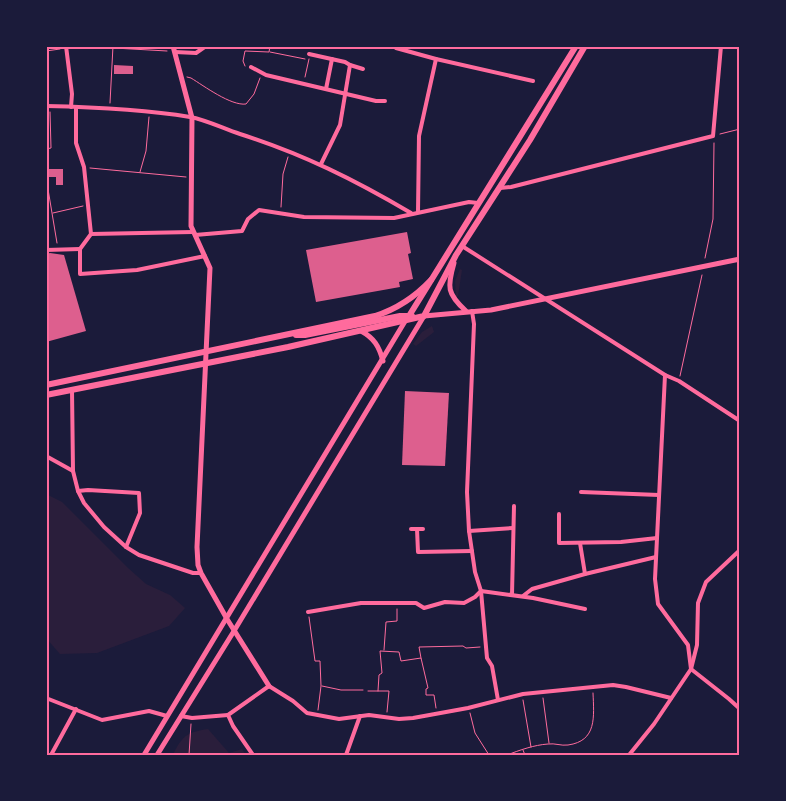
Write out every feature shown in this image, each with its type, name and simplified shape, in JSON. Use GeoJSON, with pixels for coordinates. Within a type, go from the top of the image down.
{"type":"FeatureCollection","features":[{"type":"Feature","properties":{"kind":"highway"},"geometry":{"type":"LineString","coordinates":[[46,395],[205,364],[361,331],[407,319],[576,46]]}},
{"type":"Feature","properties":{"kind":"highway"},"geometry":{"type":"LineString","coordinates":[[290,335],[305,335],[424,316],[456,255],[530,140],[585,46]]}},
{"type":"Feature","properties":{"kind":"highway"},"geometry":{"type":"LineString","coordinates":[[46,385],[290,335],[387,312],[411,298],[430,280]]}},
{"type":"Feature","properties":{"kind":"street"},"geometry":{"type":"LineString","coordinates":[[206,46],[196,53],[174,49],[192,118],[191,226],[210,268],[197,547],[198,564],[201,574],[234,632],[269,686],[308,713],[339,719],[360,716],[413,718],[468,708],[523,694],[613,686],[626,687],[671,698]]}},
{"type":"Feature","properties":{"kind":"street"},"geometry":{"type":"LineString","coordinates":[[498,188],[511,188],[714,136],[721,46]]}},
{"type":"Feature","properties":{"kind":"street"},"geometry":{"type":"LineString","coordinates":[[66,47],[76,143],[84,167],[91,234],[80,249],[80,274],[137,270],[205,256]]}},
{"type":"Feature","properties":{"kind":"street"},"geometry":{"type":"LineString","coordinates":[[396,48],[533,81]]}},
{"type":"Feature","properties":{"kind":"street"},"geometry":{"type":"LineString","coordinates":[[309,57],[332,59],[364,69]]}},
{"type":"Feature","properties":{"kind":"street"},"geometry":{"type":"LineString","coordinates":[[326,89],[332,59]]}},
{"type":"Feature","properties":{"kind":"street"},"geometry":{"type":"LineString","coordinates":[[418,212],[419,136],[436,59]]}},
{"type":"Feature","properties":{"kind":"street"},"geometry":{"type":"LineString","coordinates":[[321,164],[340,125],[350,65]]}},
{"type":"Feature","properties":{"kind":"street"},"geometry":{"type":"LineString","coordinates":[[251,67],[266,75],[376,102],[385,101]]}},
{"type":"Feature","properties":{"kind":"street"},"geometry":{"type":"LineString","coordinates":[[48,106],[110,109],[192,118],[290,151],[321,164],[364,185],[412,214]]}},
{"type":"Feature","properties":{"kind":"street"},"geometry":{"type":"LineString","coordinates":[[91,234],[242,231],[248,218],[259,210],[304,217],[394,218],[469,202],[478,203]]}},
{"type":"Feature","properties":{"kind":"street"},"geometry":{"type":"LineString","coordinates":[[462,246],[740,421]]}},
{"type":"Feature","properties":{"kind":"street"},"geometry":{"type":"LineString","coordinates":[[46,250],[80,249]]}},
{"type":"Feature","properties":{"kind":"street"},"geometry":{"type":"LineString","coordinates":[[456,255],[449,287],[456,302],[469,311],[474,324],[467,492],[469,531],[475,572],[481,591],[487,658],[492,666],[498,700]]}},
{"type":"Feature","properties":{"kind":"street"},"geometry":{"type":"LineString","coordinates":[[157,755],[234,632],[424,316],[491,310],[740,259]]}},
{"type":"Feature","properties":{"kind":"street"},"geometry":{"type":"LineString","coordinates":[[144,755],[407,319]]}},
{"type":"Feature","properties":{"kind":"street"},"geometry":{"type":"LineString","coordinates":[[361,331],[375,341],[380,349],[383,361]]}},
{"type":"Feature","properties":{"kind":"street"},"geometry":{"type":"LineString","coordinates":[[665,375],[655,592],[658,604],[688,644],[691,669],[740,709]]}},
{"type":"Feature","properties":{"kind":"street"},"geometry":{"type":"LineString","coordinates":[[72,390],[73,471],[78,491],[84,503],[104,527],[126,547],[139,555],[201,574]]}},
{"type":"Feature","properties":{"kind":"street"},"geometry":{"type":"LineString","coordinates":[[46,456],[73,471]]}},
{"type":"Feature","properties":{"kind":"street"},"geometry":{"type":"LineString","coordinates":[[78,491],[139,493],[140,513],[126,547]]}},
{"type":"Feature","properties":{"kind":"street"},"geometry":{"type":"LineString","coordinates":[[582,492],[659,495]]}},
{"type":"Feature","properties":{"kind":"street"},"geometry":{"type":"LineString","coordinates":[[512,595],[514,506]]}},
{"type":"Feature","properties":{"kind":"street"},"geometry":{"type":"LineString","coordinates":[[559,514],[558,543],[657,538]]}},
{"type":"Feature","properties":{"kind":"street"},"geometry":{"type":"LineString","coordinates":[[469,531],[513,528]]}},
{"type":"Feature","properties":{"kind":"street"},"geometry":{"type":"LineString","coordinates":[[411,529],[423,529]]}},
{"type":"Feature","properties":{"kind":"street"},"geometry":{"type":"LineString","coordinates":[[417,529],[418,552],[472,551]]}},
{"type":"Feature","properties":{"kind":"street"},"geometry":{"type":"LineString","coordinates":[[580,543],[585,574]]}},
{"type":"Feature","properties":{"kind":"street"},"geometry":{"type":"LineString","coordinates":[[629,755],[654,724],[691,669],[697,645],[698,603],[706,582],[740,550]]}},
{"type":"Feature","properties":{"kind":"street"},"geometry":{"type":"LineString","coordinates":[[523,596],[532,589],[656,557]]}},
{"type":"Feature","properties":{"kind":"street"},"geometry":{"type":"LineString","coordinates":[[481,591],[523,596],[584,609]]}},
{"type":"Feature","properties":{"kind":"street"},"geometry":{"type":"LineString","coordinates":[[308,612],[361,603],[416,603],[424,608],[445,602],[464,603],[481,591]]}},
{"type":"Feature","properties":{"kind":"street"},"geometry":{"type":"LineString","coordinates":[[181,716],[192,718],[228,715],[269,686]]}},
{"type":"Feature","properties":{"kind":"street"},"geometry":{"type":"LineString","coordinates":[[46,698],[102,720],[149,711],[167,716]]}},
{"type":"Feature","properties":{"kind":"street"},"geometry":{"type":"LineString","coordinates":[[46,748],[52,753],[76,709]]}},
{"type":"Feature","properties":{"kind":"street"},"geometry":{"type":"LineString","coordinates":[[228,715],[233,726],[253,755]]}},
{"type":"Feature","properties":{"kind":"street"},"geometry":{"type":"LineString","coordinates":[[346,755],[360,716]]}},
{"type":"Feature","properties":{"kind":"path"},"geometry":{"type":"LineString","coordinates":[[256,46],[256,51]]}},
{"type":"Feature","properties":{"kind":"path"},"geometry":{"type":"LineString","coordinates":[[269,52],[270,46]]}},
{"type":"Feature","properties":{"kind":"path"},"geometry":{"type":"LineString","coordinates":[[46,51],[66,47]]}},
{"type":"Feature","properties":{"kind":"path"},"geometry":{"type":"LineString","coordinates":[[110,109],[113,47],[174,49]]}},
{"type":"Feature","properties":{"kind":"path"},"geometry":{"type":"LineString","coordinates":[[251,67],[244,66],[245,51],[309,57],[303,83]]}},
{"type":"Feature","properties":{"kind":"path"},"geometry":{"type":"LineString","coordinates":[[181,77],[191,78],[216,93],[242,105],[246,104],[254,94],[262,72]]}},
{"type":"Feature","properties":{"kind":"path"},"geometry":{"type":"LineString","coordinates":[[46,149],[51,148],[48,106]]}},
{"type":"Feature","properties":{"kind":"path"},"geometry":{"type":"LineString","coordinates":[[140,173],[146,151],[150,113]]}},
{"type":"Feature","properties":{"kind":"path"},"geometry":{"type":"LineString","coordinates":[[679,381],[686,356],[713,219],[714,136],[740,129]]}},
{"type":"Feature","properties":{"kind":"path"},"geometry":{"type":"LineString","coordinates":[[281,214],[282,180],[290,151]]}},
{"type":"Feature","properties":{"kind":"path"},"geometry":{"type":"LineString","coordinates":[[84,167],[191,178]]}},
{"type":"Feature","properties":{"kind":"path"},"geometry":{"type":"LineString","coordinates":[[46,178],[58,249]]}},
{"type":"Feature","properties":{"kind":"path"},"geometry":{"type":"LineString","coordinates":[[52,213],[88,205]]}},
{"type":"Feature","properties":{"kind":"path"},"geometry":{"type":"LineString","coordinates":[[384,650],[386,622],[397,621],[397,603]]}},
{"type":"Feature","properties":{"kind":"path"},"geometry":{"type":"LineString","coordinates":[[308,612],[315,660],[320,661],[321,669],[318,716]]}},
{"type":"Feature","properties":{"kind":"path"},"geometry":{"type":"LineString","coordinates":[[437,714],[434,694],[426,695],[426,689],[428,688],[419,647],[463,646],[466,648],[485,646]]}},
{"type":"Feature","properties":{"kind":"path"},"geometry":{"type":"LineString","coordinates":[[378,691],[379,675],[382,673],[380,651],[399,652],[401,661],[421,658]]}},
{"type":"Feature","properties":{"kind":"path"},"geometry":{"type":"LineString","coordinates":[[321,686],[341,690],[363,690]]}},
{"type":"Feature","properties":{"kind":"path"},"geometry":{"type":"LineString","coordinates":[[507,755],[531,747],[576,743],[587,737],[594,714],[592,688]]}},
{"type":"Feature","properties":{"kind":"path"},"geometry":{"type":"LineString","coordinates":[[368,691],[389,691],[387,718]]}},
{"type":"Feature","properties":{"kind":"path"},"geometry":{"type":"LineString","coordinates":[[542,692],[549,744]]}},
{"type":"Feature","properties":{"kind":"path"},"geometry":{"type":"LineString","coordinates":[[523,694],[531,747]]}},
{"type":"Feature","properties":{"kind":"path"},"geometry":{"type":"LineString","coordinates":[[468,708],[475,733],[489,755]]}},
{"type":"Feature","properties":{"kind":"path"},"geometry":{"type":"LineString","coordinates":[[189,755],[192,718]]}},
{"type":"Feature","properties":{"kind":"path"},"geometry":{"type":"LineString","coordinates":[[522,749],[525,755]]}},
{"type":"Feature","properties":{"kind":"shaded area"},"geometry":{"type":"Polygon","coordinates":[[[460,269],[462,270],[458,296],[456,297],[455,281],[460,269]]]}},
{"type":"Feature","properties":{"kind":"shaded area"},"geometry":{"type":"Polygon","coordinates":[[[432,326],[434,332],[416,346],[413,344],[422,332],[432,326]]]}},
{"type":"Feature","properties":{"kind":"shaded area"},"geometry":{"type":"Polygon","coordinates":[[[46,494],[62,502],[146,584],[170,595],[185,608],[169,626],[97,653],[60,654],[46,638],[46,494]]]}},
{"type":"Feature","properties":{"kind":"shaded area"},"geometry":{"type":"Polygon","coordinates":[[[208,729],[229,753],[242,749],[246,755],[173,755],[179,743],[186,736],[208,729]]]}},
{"type":"Feature","properties":{"kind":"building"},"geometry":{"type":"Polygon","coordinates":[[[114,65],[133,66],[133,74],[114,74],[114,65]]]}},
{"type":"Feature","properties":{"kind":"building"},"geometry":{"type":"Polygon","coordinates":[[[48,169],[63,169],[63,185],[56,185],[56,177],[48,177],[48,169]]]}},
{"type":"Feature","properties":{"kind":"building"},"geometry":{"type":"Polygon","coordinates":[[[407,232],[411,253],[408,254],[413,279],[399,282],[400,287],[316,302],[306,250],[407,232]]]}},
{"type":"Feature","properties":{"kind":"building"},"geometry":{"type":"Polygon","coordinates":[[[46,254],[64,255],[86,331],[46,342],[46,254]]]}},
{"type":"Feature","properties":{"kind":"building"},"geometry":{"type":"Polygon","coordinates":[[[405,391],[449,393],[445,466],[402,465],[405,391]]]}}]}
